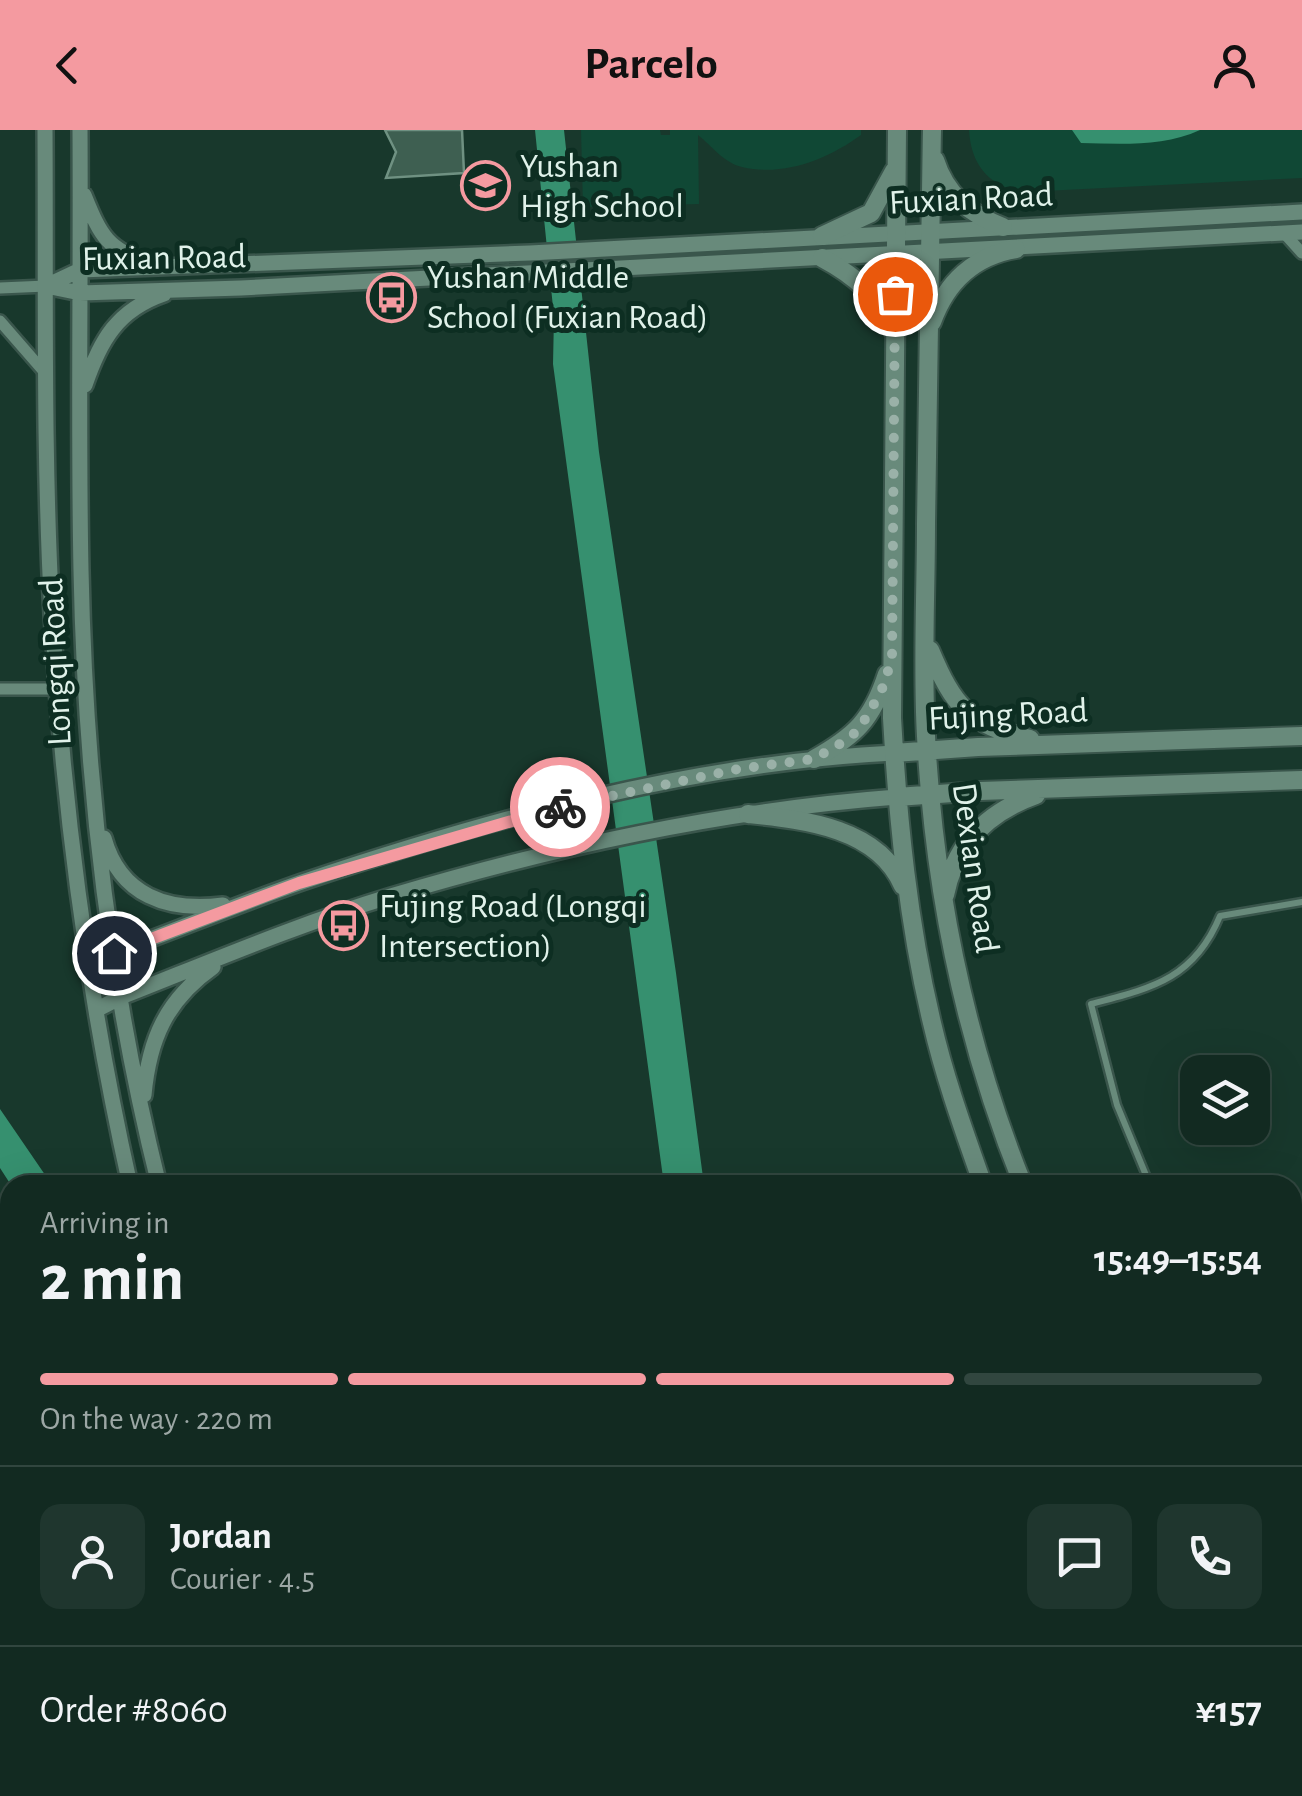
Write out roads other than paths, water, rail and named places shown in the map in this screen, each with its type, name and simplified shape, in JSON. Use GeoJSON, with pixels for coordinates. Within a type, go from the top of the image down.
{"type":"FeatureCollection","features":[{"type":"Feature","properties":{"kind":"main road","name":"Dexian Road"},"geometry":{"type":"LineString","coordinates":[[897,130],[892,659],[897,797],[908,901],[940,1056],[980,1175]]}},
{"type":"Feature","properties":{"kind":"main road","name":"Dexian Road"},"geometry":{"type":"LineString","coordinates":[[932,139],[927,337],[926,751],[943,905],[979,1062],[1019,1175]]}},
{"type":"Feature","properties":{"kind":"main road"},"geometry":{"type":"LineString","coordinates":[[932,139],[938,172],[962,206],[1003,227]]}},
{"type":"Feature","properties":{"kind":"main road"},"geometry":{"type":"LineString","coordinates":[[822,236],[870,213],[896,166]]}},
{"type":"Feature","properties":{"kind":"main road"},"geometry":{"type":"LineString","coordinates":[[927,337],[950,285],[972,266],[999,252],[1016,249]]}},
{"type":"Feature","properties":{"kind":"main road"},"geometry":{"type":"LineString","coordinates":[[822,258],[859,281],[887,316],[895,334]]}},
{"type":"Feature","properties":{"kind":"main road"},"geometry":{"type":"LineString","coordinates":[[926,640],[950,695],[971,718],[1001,732],[1055,744]]}},
{"type":"Feature","properties":{"kind":"main road"},"geometry":{"type":"LineString","coordinates":[[814,759],[850,738],[861,726],[881,692],[892,659]]}},
{"type":"Feature","properties":{"kind":"main road","name":"Fujing Road"},"geometry":{"type":"LineString","coordinates":[[894,753],[1302,736]]}},
{"type":"Feature","properties":{"kind":"main road"},"geometry":{"type":"LineString","coordinates":[[897,797],[1302,780]]}},
{"type":"Feature","properties":{"kind":"main road"},"geometry":{"type":"LineString","coordinates":[[943,905],[950,869],[982,826],[1003,808],[1055,789]]}},
{"type":"Feature","properties":{"kind":"main road"},"geometry":{"type":"LineString","coordinates":[[748,814],[816,823],[850,835],[869,846],[898,876],[908,901]]}},
{"type":"Feature","properties":{"kind":"street","name":"Longqi Road"},"geometry":{"type":"LineString","coordinates":[[44,130],[50,566],[57,689],[88,962],[128,1175]]}},
{"type":"Feature","properties":{"kind":"street","name":"Longqi Road"},"geometry":{"type":"LineString","coordinates":[[80,130],[80,570],[96,812],[121,997],[157,1175]]}},
{"type":"Feature","properties":{"kind":"street"},"geometry":{"type":"LineString","coordinates":[[80,184],[99,232],[110,245],[159,268]]}},
{"type":"Feature","properties":{"kind":"street","name":"Fuxian Road"},"geometry":{"type":"LineString","coordinates":[[46,286],[80,270],[530,252],[1302,212]]}},
{"type":"Feature","properties":{"kind":"street","name":"Fuxian Road"},"geometry":{"type":"LineString","coordinates":[[46,286],[80,293],[177,290],[1302,232]]}},
{"type":"Feature","properties":{"kind":"street"},"geometry":{"type":"LineString","coordinates":[[1284,233],[1302,253]]}},
{"type":"Feature","properties":{"kind":"street"},"geometry":{"type":"LineString","coordinates":[[0,288],[46,286]]}},
{"type":"Feature","properties":{"kind":"street"},"geometry":{"type":"LineString","coordinates":[[80,398],[98,348],[113,326],[140,305],[177,290]]}},
{"type":"Feature","properties":{"kind":"street"},"geometry":{"type":"LineString","coordinates":[[0,321],[46,375]]}},
{"type":"Feature","properties":{"kind":"street"},"geometry":{"type":"LineString","coordinates":[[0,690],[57,689]]}},
{"type":"Feature","properties":{"kind":"street","name":"Fujing Road"},"geometry":{"type":"LineString","coordinates":[[88,962],[376,858],[605,796],[814,759],[894,753]]}},
{"type":"Feature","properties":{"kind":"street"},"geometry":{"type":"LineString","coordinates":[[96,1010],[121,997],[390,896],[662,830],[748,814],[897,797]]}},
{"type":"Feature","properties":{"kind":"street"},"geometry":{"type":"LineString","coordinates":[[96,812],[107,850],[122,875],[150,897],[189,908],[266,896]]}},
{"type":"Feature","properties":{"kind":"street"},"geometry":{"type":"LineString","coordinates":[[143,1114],[147,1067],[159,1030],[184,991],[232,954]]}},
{"type":"Feature","properties":{"kind":"lane"},"geometry":{"type":"LineString","coordinates":[[1146,1175],[1117,1104],[1091,1004],[1152,988],[1183,970],[1210,942],[1220,916],[1302,902]]}},
{"type":"Feature","properties":{"kind":"place","name":"Yushan High School"},"geometry":{"type":"Point","coordinates":[485,186]}},
{"type":"Feature","properties":{"kind":"place","name":"Yushan Middle School (Fuxian Road)"},"geometry":{"type":"Point","coordinates":[392,297]}},
{"type":"Feature","properties":{"kind":"place","name":"Fujing Road (Longqi Intersection)"},"geometry":{"type":"Point","coordinates":[344,926]}}]}
